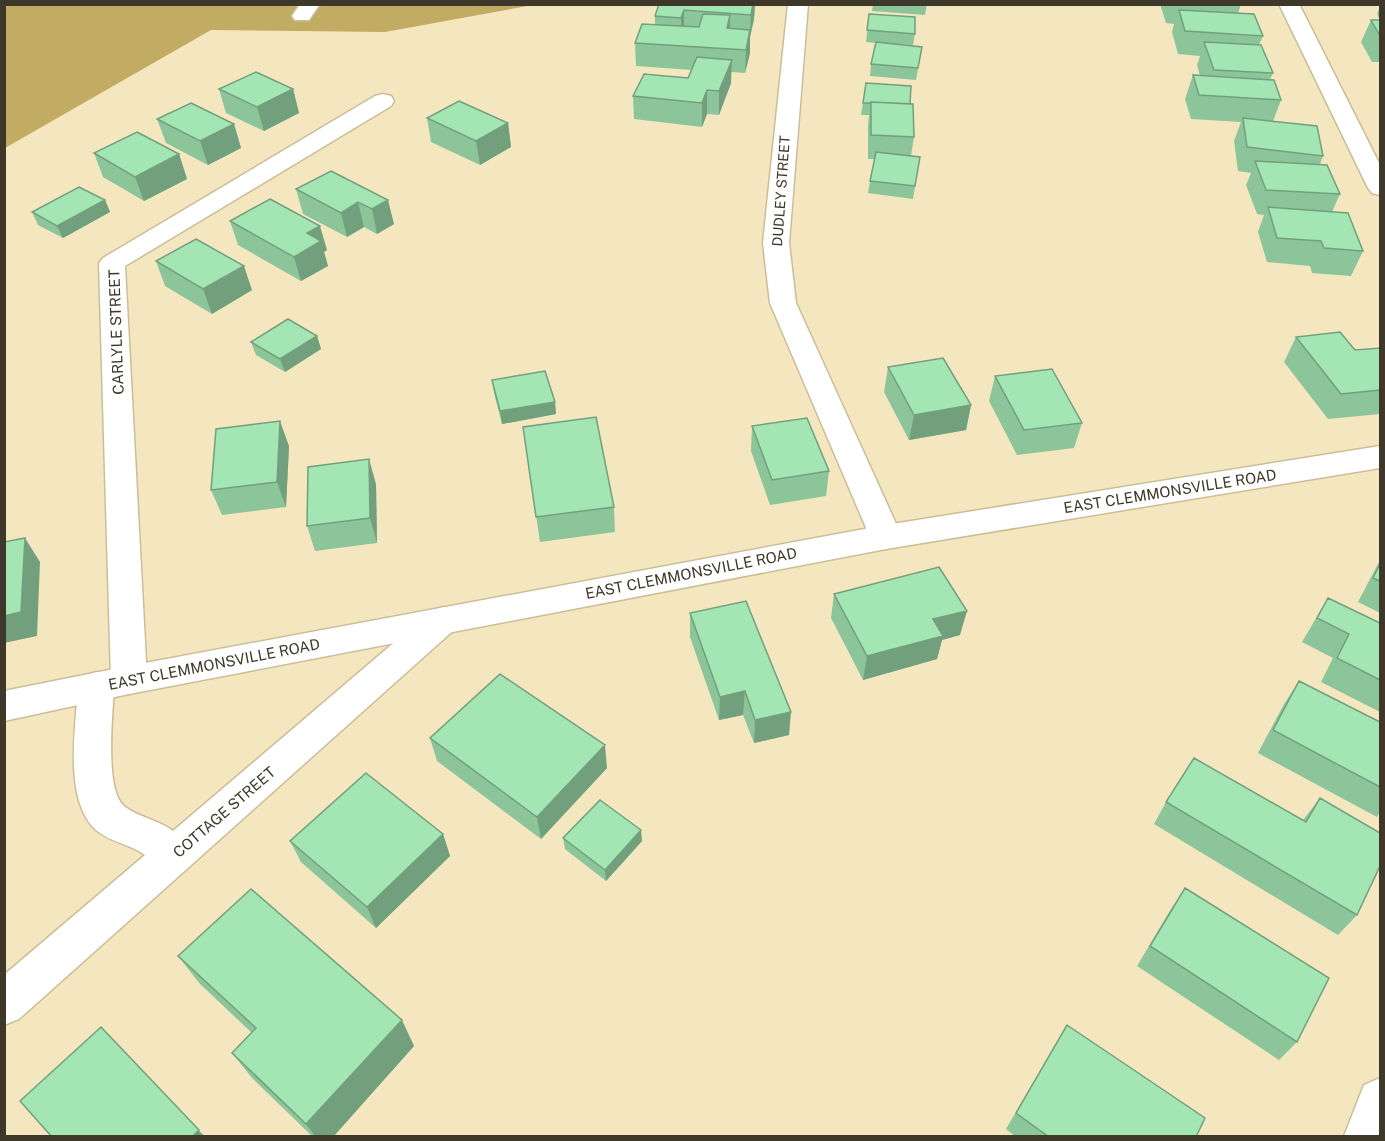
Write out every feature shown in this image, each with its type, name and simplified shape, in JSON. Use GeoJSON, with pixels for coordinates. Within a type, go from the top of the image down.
{"type":"FeatureCollection","features":[{"type":"Feature","properties":{"kind":"street","name":"DUDLEY STREET"},"geometry":{"type":"LineString","coordinates":[[798,4],[776,243],[783,303],[886,537]]}},
{"type":"Feature","properties":{"kind":"street"},"geometry":{"type":"LineString","coordinates":[[1289,4],[1380,188]]}},
{"type":"Feature","properties":{"kind":"street","name":"CARLYLE STREET"},"geometry":{"type":"LineString","coordinates":[[112,683],[112,263],[383,101]]}},
{"type":"Feature","properties":{"kind":"street","name":"EAST CLEMMONSVILLE ROAD"},"geometry":{"type":"LineString","coordinates":[[4,706],[112,683],[886,537],[1380,457]]}},
{"type":"Feature","properties":{"kind":"street","name":"COTTAGE STREET"},"geometry":{"type":"LineString","coordinates":[[4,1004],[443,620]]}},
{"type":"Feature","properties":{"kind":"street"},"geometry":{"type":"LineString","coordinates":[[112,683],[93,778],[101,806],[110,818],[155,840],[175,856]]}},
{"type":"Feature","properties":{"kind":"street"},"geometry":{"type":"LineString","coordinates":[[1367,1137],[1380,1101]]}},
{"type":"Feature","properties":{"kind":"shaded area"},"geometry":{"type":"Polygon","coordinates":[[[5,5],[533,5],[385,32],[211,30],[5,148],[5,5]]]}},
{"type":"Feature","properties":{"kind":"building"},"geometry":{"type":"Polygon","coordinates":[[[659,4],[753,4],[751,15],[684,10],[681,18],[655,16],[659,4]]]}},
{"type":"Feature","properties":{"kind":"building"},"geometry":{"type":"Polygon","coordinates":[[[1179,10],[1254,14],[1263,36],[1185,31],[1179,10]]]}},
{"type":"Feature","properties":{"kind":"building"},"geometry":{"type":"Polygon","coordinates":[[[703,14],[730,15],[727,28],[750,30],[746,50],[635,43],[642,24],[699,27],[703,14]]]}},
{"type":"Feature","properties":{"kind":"building"},"geometry":{"type":"Polygon","coordinates":[[[869,14],[915,17],[915,34],[867,30],[869,14]]]}},
{"type":"Feature","properties":{"kind":"building"},"geometry":{"type":"Polygon","coordinates":[[[1371,20],[1380,20],[1380,36],[1371,20]]]}},
{"type":"Feature","properties":{"kind":"building"},"geometry":{"type":"Polygon","coordinates":[[[876,42],[922,47],[918,68],[871,64],[876,42]]]}},
{"type":"Feature","properties":{"kind":"building"},"geometry":{"type":"Polygon","coordinates":[[[1204,42],[1261,45],[1273,73],[1214,70],[1204,42]]]}},
{"type":"Feature","properties":{"kind":"building"},"geometry":{"type":"Polygon","coordinates":[[[697,57],[732,60],[719,91],[707,90],[702,103],[633,96],[644,74],[688,78],[697,57]]]}},
{"type":"Feature","properties":{"kind":"building"},"geometry":{"type":"Polygon","coordinates":[[[256,72],[293,89],[257,107],[219,89],[256,72]]]}},
{"type":"Feature","properties":{"kind":"building"},"geometry":{"type":"Polygon","coordinates":[[[1193,75],[1274,80],[1281,100],[1199,95],[1193,75]]]}},
{"type":"Feature","properties":{"kind":"building"},"geometry":{"type":"Polygon","coordinates":[[[866,83],[911,86],[910,104],[863,103],[866,83]]]}},
{"type":"Feature","properties":{"kind":"building"},"geometry":{"type":"Polygon","coordinates":[[[459,101],[508,123],[476,141],[427,118],[459,101]]]}},
{"type":"Feature","properties":{"kind":"building"},"geometry":{"type":"Polygon","coordinates":[[[871,102],[913,104],[914,137],[871,135],[871,102]]]}},
{"type":"Feature","properties":{"kind":"building"},"geometry":{"type":"Polygon","coordinates":[[[191,103],[234,124],[200,141],[157,119],[191,103]]]}},
{"type":"Feature","properties":{"kind":"building"},"geometry":{"type":"Polygon","coordinates":[[[1243,118],[1317,126],[1323,156],[1247,147],[1243,118]]]}},
{"type":"Feature","properties":{"kind":"building"},"geometry":{"type":"Polygon","coordinates":[[[137,132],[179,154],[135,177],[94,153],[137,132]]]}},
{"type":"Feature","properties":{"kind":"building"},"geometry":{"type":"Polygon","coordinates":[[[876,152],[920,157],[915,186],[870,181],[876,152]]]}},
{"type":"Feature","properties":{"kind":"building"},"geometry":{"type":"Polygon","coordinates":[[[1255,161],[1327,165],[1340,194],[1266,190],[1255,161]]]}},
{"type":"Feature","properties":{"kind":"building"},"geometry":{"type":"Polygon","coordinates":[[[331,171],[388,200],[372,209],[358,202],[341,213],[296,189],[331,171]]]}},
{"type":"Feature","properties":{"kind":"building"},"geometry":{"type":"Polygon","coordinates":[[[79,187],[105,200],[57,226],[32,212],[79,187]]]}},
{"type":"Feature","properties":{"kind":"building"},"geometry":{"type":"Polygon","coordinates":[[[270,199],[320,226],[307,233],[321,241],[294,257],[230,221],[270,199]]]}},
{"type":"Feature","properties":{"kind":"building"},"geometry":{"type":"Polygon","coordinates":[[[1268,207],[1348,213],[1363,251],[1324,248],[1321,241],[1277,238],[1268,207]]]}},
{"type":"Feature","properties":{"kind":"building"},"geometry":{"type":"Polygon","coordinates":[[[196,239],[244,266],[203,289],[156,261],[196,239]]]}},
{"type":"Feature","properties":{"kind":"building"},"geometry":{"type":"Polygon","coordinates":[[[288,319],[317,336],[280,359],[251,342],[288,319]]]}},
{"type":"Feature","properties":{"kind":"building"},"geometry":{"type":"Polygon","coordinates":[[[1340,332],[1355,350],[1380,348],[1380,390],[1341,394],[1296,337],[1340,332]]]}},
{"type":"Feature","properties":{"kind":"building"},"geometry":{"type":"Polygon","coordinates":[[[943,358],[971,405],[914,415],[888,367],[943,358]]]}},
{"type":"Feature","properties":{"kind":"building"},"geometry":{"type":"Polygon","coordinates":[[[1052,369],[1082,423],[1024,430],[995,376],[1052,369]]]}},
{"type":"Feature","properties":{"kind":"building"},"geometry":{"type":"Polygon","coordinates":[[[545,371],[555,402],[500,411],[492,380],[545,371]]]}},
{"type":"Feature","properties":{"kind":"building"},"geometry":{"type":"Polygon","coordinates":[[[596,417],[614,507],[536,517],[523,427],[596,417]]]}},
{"type":"Feature","properties":{"kind":"building"},"geometry":{"type":"Polygon","coordinates":[[[807,418],[829,471],[772,480],[752,426],[807,418]]]}},
{"type":"Feature","properties":{"kind":"building"},"geometry":{"type":"Polygon","coordinates":[[[280,421],[277,482],[211,490],[216,429],[280,421]]]}},
{"type":"Feature","properties":{"kind":"building"},"geometry":{"type":"Polygon","coordinates":[[[369,459],[370,518],[307,526],[308,467],[369,459]]]}},
{"type":"Feature","properties":{"kind":"building"},"geometry":{"type":"Polygon","coordinates":[[[25,538],[21,612],[4,616],[4,542],[25,538]]]}},
{"type":"Feature","properties":{"kind":"building"},"geometry":{"type":"Polygon","coordinates":[[[1380,564],[1380,581],[1373,578],[1380,564]]]}},
{"type":"Feature","properties":{"kind":"building"},"geometry":{"type":"Polygon","coordinates":[[[939,567],[967,611],[933,619],[943,636],[867,656],[834,594],[939,567]]]}},
{"type":"Feature","properties":{"kind":"building"},"geometry":{"type":"Polygon","coordinates":[[[1328,598],[1380,623],[1380,680],[1337,658],[1349,634],[1317,618],[1328,598]]]}},
{"type":"Feature","properties":{"kind":"building"},"geometry":{"type":"Polygon","coordinates":[[[746,601],[791,712],[755,720],[745,691],[720,697],[690,613],[746,601]]]}},
{"type":"Feature","properties":{"kind":"building"},"geometry":{"type":"Polygon","coordinates":[[[500,674],[605,745],[537,817],[430,738],[500,674]]]}},
{"type":"Feature","properties":{"kind":"building"},"geometry":{"type":"Polygon","coordinates":[[[1299,681],[1380,722],[1380,787],[1273,730],[1299,681]]]}},
{"type":"Feature","properties":{"kind":"building"},"geometry":{"type":"Polygon","coordinates":[[[1194,758],[1306,822],[1320,798],[1380,833],[1380,866],[1357,915],[1166,802],[1194,758]]]}},
{"type":"Feature","properties":{"kind":"building"},"geometry":{"type":"Polygon","coordinates":[[[366,773],[443,834],[367,907],[290,841],[366,773]]]}},
{"type":"Feature","properties":{"kind":"building"},"geometry":{"type":"Polygon","coordinates":[[[600,800],[641,830],[605,870],[563,838],[600,800]]]}},
{"type":"Feature","properties":{"kind":"building"},"geometry":{"type":"Polygon","coordinates":[[[1185,888],[1329,978],[1297,1042],[1150,946],[1185,888]]]}},
{"type":"Feature","properties":{"kind":"building"},"geometry":{"type":"Polygon","coordinates":[[[251,889],[402,1020],[306,1124],[232,1053],[256,1028],[178,956],[251,889]]]}},
{"type":"Feature","properties":{"kind":"building"},"geometry":{"type":"Polygon","coordinates":[[[1067,1025],[1205,1118],[1196,1137],[1049,1137],[1016,1113],[1067,1025]]]}},
{"type":"Feature","properties":{"kind":"building"},"geometry":{"type":"Polygon","coordinates":[[[101,1027],[199,1130],[192,1137],[52,1137],[20,1101],[101,1027]]]}}]}
